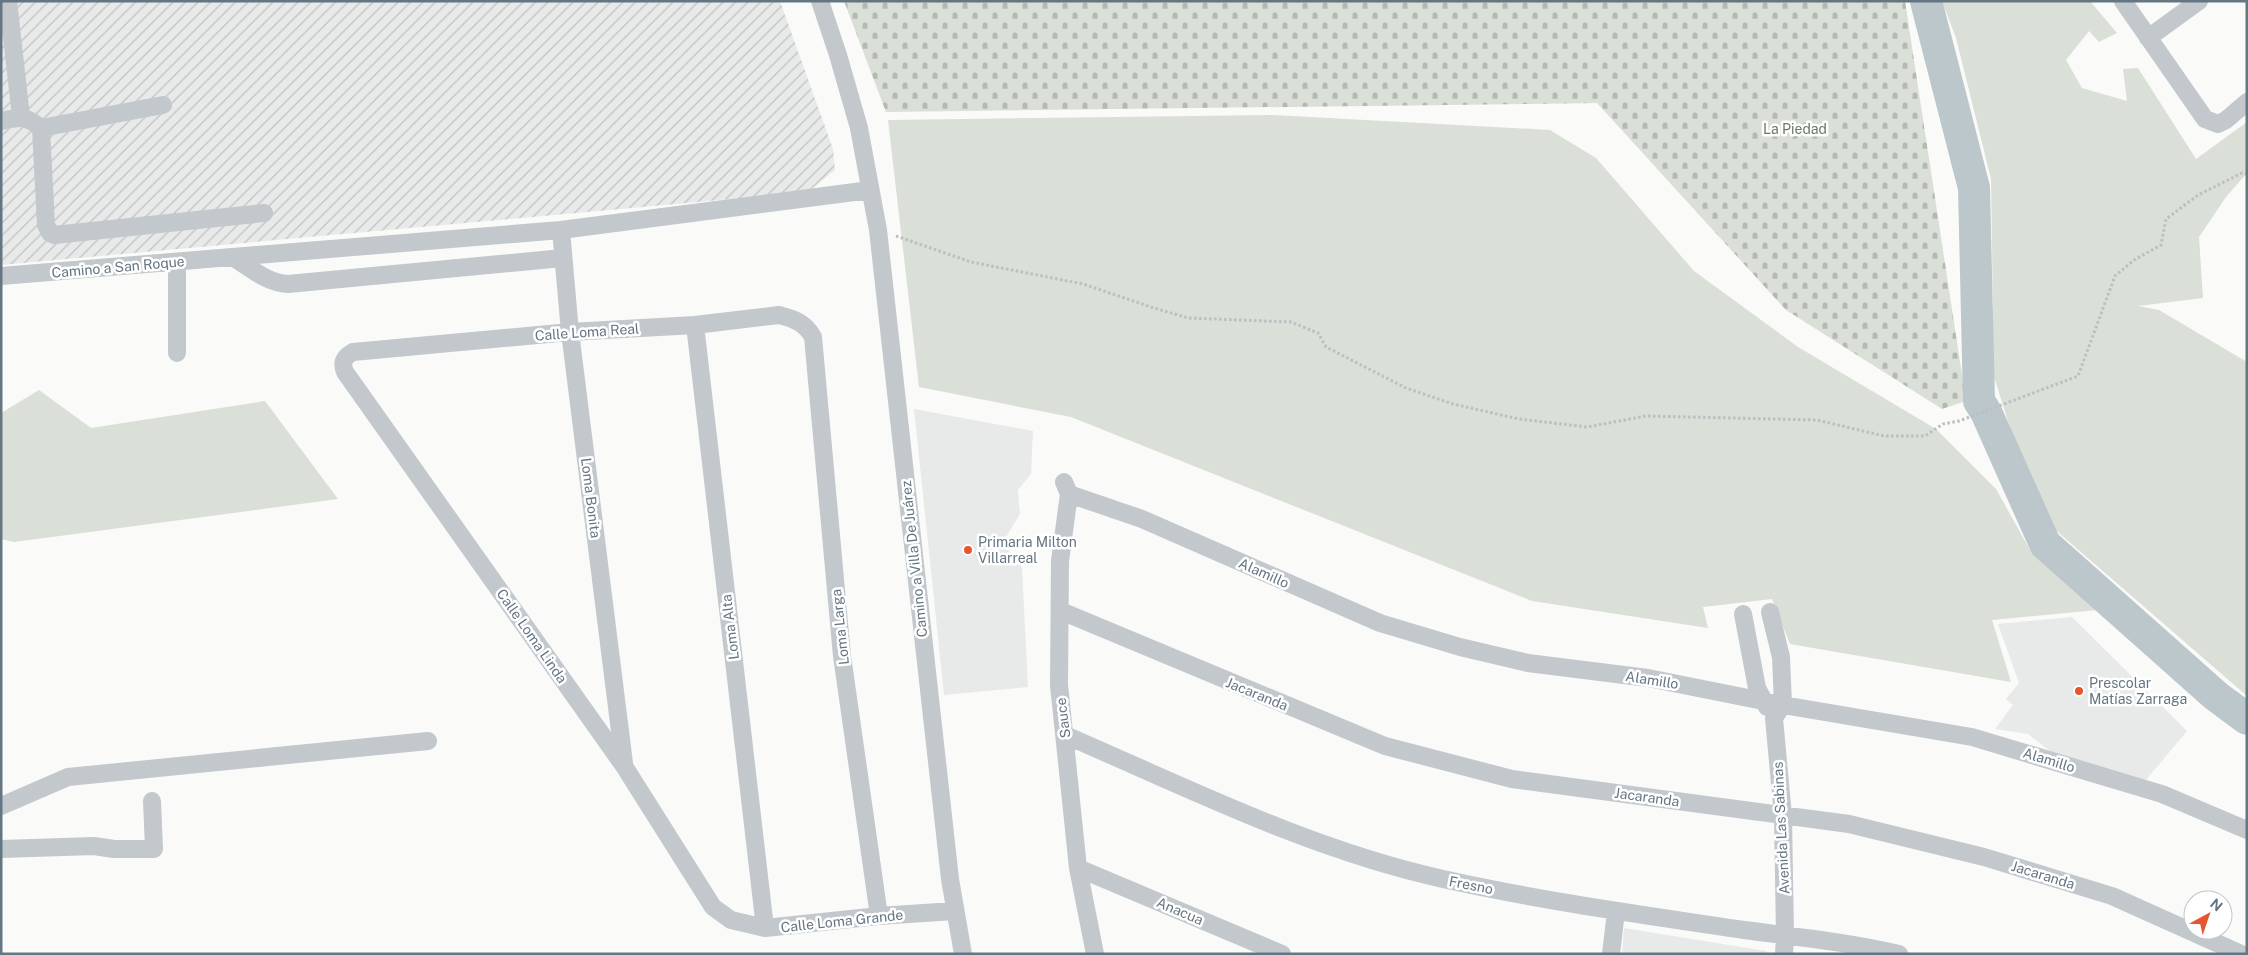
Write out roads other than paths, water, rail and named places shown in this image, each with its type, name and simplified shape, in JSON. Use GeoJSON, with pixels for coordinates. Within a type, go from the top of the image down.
{"type":"FeatureCollection","features":[{"type":"Feature","properties":{"kind":"street"},"geometry":{"type":"LineString","coordinates":[[8,1],[21,117]]}},
{"type":"Feature","properties":{"kind":"street","name":"Camino a Villa De Juárez"},"geometry":{"type":"LineString","coordinates":[[820,1],[859,128],[878,230],[954,911],[963,954]]}},
{"type":"Feature","properties":{"kind":"street"},"geometry":{"type":"LineString","coordinates":[[2123,1],[2205,119],[2218,124],[2226,120],[2247,102]]}},
{"type":"Feature","properties":{"kind":"street"},"geometry":{"type":"LineString","coordinates":[[2148,38],[2199,1]]}},
{"type":"Feature","properties":{"kind":"street"},"geometry":{"type":"LineString","coordinates":[[41,128],[163,105]]}},
{"type":"Feature","properties":{"kind":"street"},"geometry":{"type":"LineString","coordinates":[[1,121],[21,117],[30,119],[41,128],[46,225],[50,233],[264,212]]}},
{"type":"Feature","properties":{"kind":"street","name":"Camino a San Roque"},"geometry":{"type":"LineString","coordinates":[[1,276],[561,230],[870,190]]}},
{"type":"Feature","properties":{"kind":"street","name":"Loma Bonita"},"geometry":{"type":"LineString","coordinates":[[561,230],[570,332],[624,766]]}},
{"type":"Feature","properties":{"kind":"street"},"geometry":{"type":"LineString","coordinates":[[234,258],[266,279],[276,283],[288,284],[563,258]]}},
{"type":"Feature","properties":{"kind":"street"},"geometry":{"type":"LineString","coordinates":[[177,262],[177,353]]}},
{"type":"Feature","properties":{"kind":"street","name":"Calle Loma Real"},"geometry":{"type":"LineString","coordinates":[[353,352],[570,332],[696,325],[779,316],[801,322],[808,328],[813,337]]}},
{"type":"Feature","properties":{"kind":"street","name":"Loma Alta"},"geometry":{"type":"LineString","coordinates":[[696,325],[765,928]]}},
{"type":"Feature","properties":{"kind":"street","name":"Loma Larga"},"geometry":{"type":"LineString","coordinates":[[813,337],[842,656],[879,916]]}},
{"type":"Feature","properties":{"kind":"street","name":"Calle Loma Linda"},"geometry":{"type":"LineString","coordinates":[[353,352],[343,360],[342,366],[345,372],[624,766],[713,907],[731,920]]}},
{"type":"Feature","properties":{"kind":"street","name":"Sauce"},"geometry":{"type":"LineString","coordinates":[[1067,488],[1060,561],[1059,685],[1078,868],[1095,954]]}},
{"type":"Feature","properties":{"kind":"street","name":"Alamillo"},"geometry":{"type":"LineString","coordinates":[[1067,488],[1380,623],[1451,645],[1528,664],[1648,678],[1762,701],[1779,711],[1972,737],[2162,794],[2247,830]]}},
{"type":"Feature","properties":{"kind":"street","name":"Jacaranda"},"geometry":{"type":"LineString","coordinates":[[1061,611],[1385,746],[1512,779],[1849,824],[1984,857],[2112,896],[2241,954]]}},
{"type":"Feature","properties":{"kind":"street","name":"Avenida Las Sabinas"},"geometry":{"type":"LineString","coordinates":[[1770,612],[1781,657],[1779,711],[1783,816],[1784,954]]}},
{"type":"Feature","properties":{"kind":"street"},"geometry":{"type":"LineString","coordinates":[[1743,614],[1750,657],[1762,701]]}},
{"type":"Feature","properties":{"kind":"street","name":"Fresno"},"geometry":{"type":"LineString","coordinates":[[1065,735],[1295,834],[1378,862],[1442,879],[1616,911],[1785,936],[1853,943],[1899,954]]}},
{"type":"Feature","properties":{"kind":"street"},"geometry":{"type":"LineString","coordinates":[[1,806],[68,777],[428,741]]}},
{"type":"Feature","properties":{"kind":"street"},"geometry":{"type":"LineString","coordinates":[[1,849],[94,846],[114,849],[154,849],[152,801]]}},
{"type":"Feature","properties":{"kind":"street","name":"Anacua"},"geometry":{"type":"LineString","coordinates":[[1078,868],[1282,954]]}},
{"type":"Feature","properties":{"kind":"street","name":"Calle Loma Grande"},"geometry":{"type":"LineString","coordinates":[[731,920],[765,928],[879,916],[954,911]]}},
{"type":"Feature","properties":{"kind":"street"},"geometry":{"type":"LineString","coordinates":[[1611,954],[1616,911]]}},
{"type":"Feature","properties":{"kind":"waterway"},"geometry":{"type":"LineString","coordinates":[[1926,1],[1974,188],[1979,401],[1986,412],[2045,544],[2216,696],[2247,719]]}},
{"type":"Feature","properties":{"kind":"place","name":"Primaria Milton Villarreal"},"geometry":{"type":"Point","coordinates":[968,550]}},
{"type":"Feature","properties":{"kind":"place","name":"Prescolar Matías Zarraga"},"geometry":{"type":"Point","coordinates":[2079,691]}},
{"type":"Feature","properties":{"kind":"park label","name":"La Piedad"},"geometry":{"type":"Point","coordinates":[1795,129]}}]}
